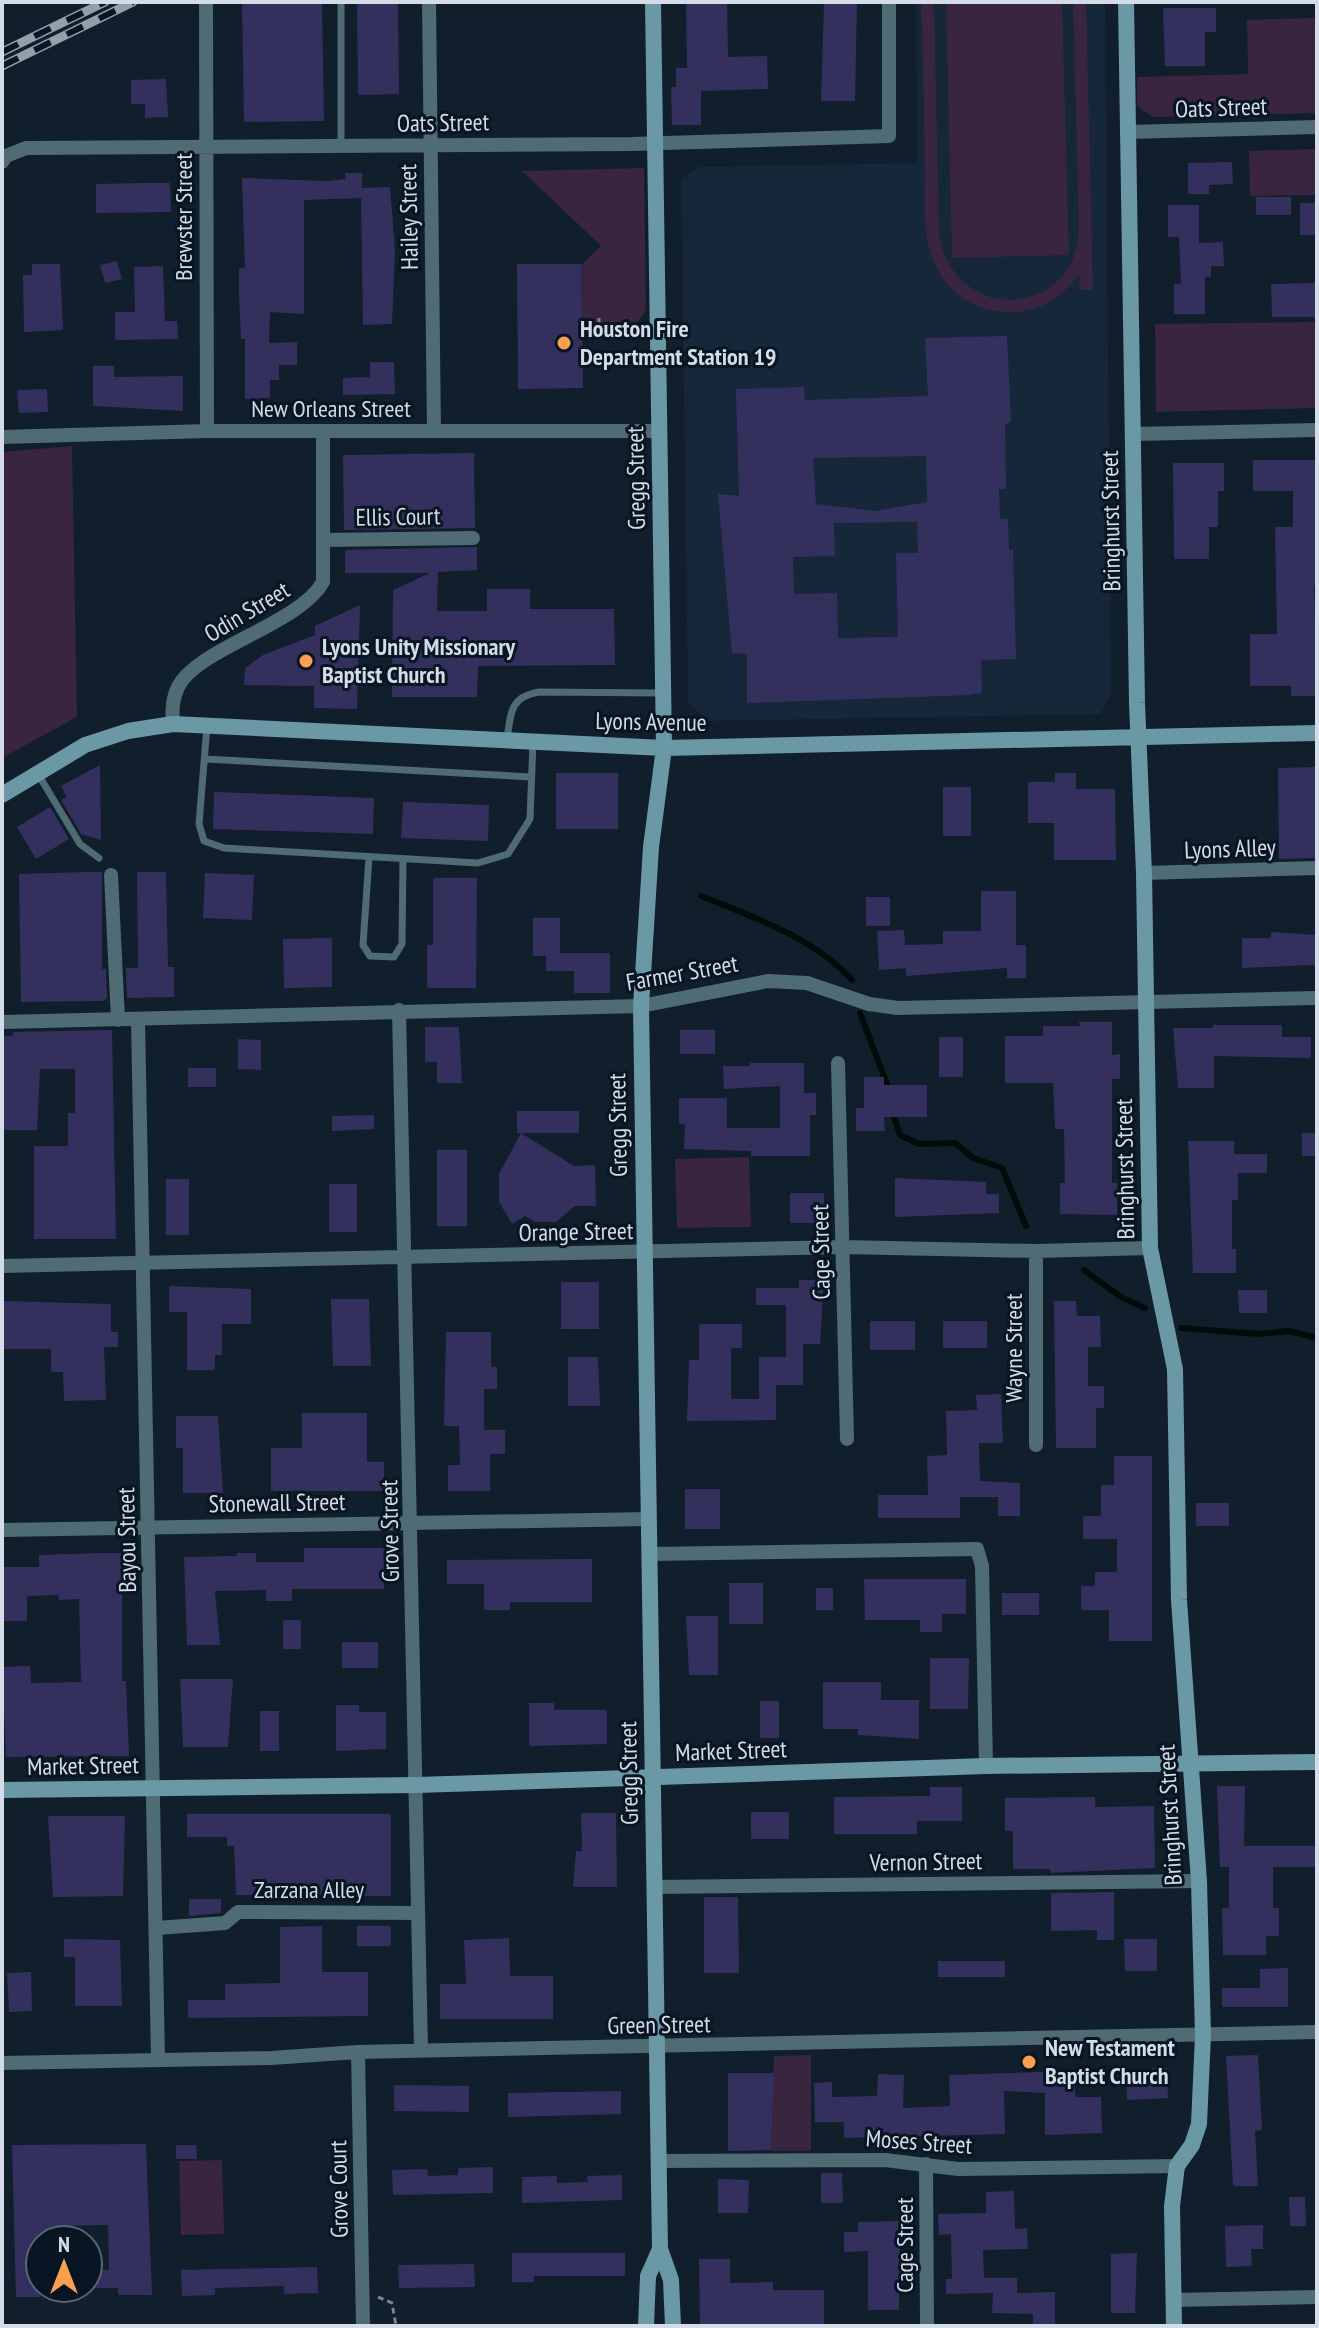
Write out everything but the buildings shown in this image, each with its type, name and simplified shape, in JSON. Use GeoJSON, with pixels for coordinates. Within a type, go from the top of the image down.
{"type":"FeatureCollection","features":[{"type":"Feature","properties":{"kind":"street","name":"Brewster Street"},"geometry":{"type":"LineString","coordinates":[[206,2],[207,431]]}},
{"type":"Feature","properties":{"kind":"street","name":"Hailey Street"},"geometry":{"type":"LineString","coordinates":[[429,2],[434,431]]}},
{"type":"Feature","properties":{"kind":"street","name":"Gregg Street"},"geometry":{"type":"LineString","coordinates":[[653,2],[664,748],[651,847],[641,1006],[660,2249],[671,2280],[673,2326]]}},
{"type":"Feature","properties":{"kind":"street","name":"Oats Street"},"geometry":{"type":"LineString","coordinates":[[2,162],[6,156],[26,148],[653,143],[889,136],[889,2]]}},
{"type":"Feature","properties":{"kind":"street","name":"Bringhurst Street"},"geometry":{"type":"LineString","coordinates":[[1126,2],[1150,1248],[1175,1369],[1179,1600],[1199,1881],[1203,2035],[1199,2124],[1192,2145],[1177,2166],[1172,2206],[1174,2326]]}},
{"type":"Feature","properties":{"kind":"street","name":"Oats Street"},"geometry":{"type":"LineString","coordinates":[[1127,132],[1317,127]]}},
{"type":"Feature","properties":{"kind":"street"},"geometry":{"type":"LineString","coordinates":[[1134,434],[1317,430]]}},
{"type":"Feature","properties":{"kind":"street","name":"New Orleans Street"},"geometry":{"type":"LineString","coordinates":[[2,437],[207,431],[659,431]]}},
{"type":"Feature","properties":{"kind":"street","name":"Odin Street"},"geometry":{"type":"LineString","coordinates":[[173,724],[172,703],[179,684],[198,667],[318,591],[323,582],[323,431]]}},
{"type":"Feature","properties":{"kind":"street","name":"Ellis Court"},"geometry":{"type":"LineString","coordinates":[[324,540],[473,538]]}},
{"type":"Feature","properties":{"kind":"street","name":"Lyons Avenue"},"geometry":{"type":"LineString","coordinates":[[2,795],[85,745],[128,731],[173,724],[664,748],[1317,733]]}},
{"type":"Feature","properties":{"kind":"street","name":"Lyons Alley"},"geometry":{"type":"LineString","coordinates":[[1144,873],[1317,868]]}},
{"type":"Feature","properties":{"kind":"street"},"geometry":{"type":"LineString","coordinates":[[111,875],[118,1020]]}},
{"type":"Feature","properties":{"kind":"street","name":"Farmer Street"},"geometry":{"type":"LineString","coordinates":[[2,1022],[641,1006],[768,981],[807,983],[869,1004],[898,1008],[1317,998]]}},
{"type":"Feature","properties":{"kind":"street","name":"Grove Street"},"geometry":{"type":"LineString","coordinates":[[399,1010],[407,1257],[421,2050]]}},
{"type":"Feature","properties":{"kind":"street","name":"Bayou Street"},"geometry":{"type":"LineString","coordinates":[[138,1020],[158,2060]]}},
{"type":"Feature","properties":{"kind":"street","name":"Cage Street"},"geometry":{"type":"LineString","coordinates":[[838,1063],[847,1439]]}},
{"type":"Feature","properties":{"kind":"street","name":"Orange Street"},"geometry":{"type":"LineString","coordinates":[[2,1266],[843,1247],[1036,1251],[1150,1248]]}},
{"type":"Feature","properties":{"kind":"street","name":"Wayne Street"},"geometry":{"type":"LineString","coordinates":[[1036,1251],[1036,1445]]}},
{"type":"Feature","properties":{"kind":"street","name":"Stonewall Street"},"geometry":{"type":"LineString","coordinates":[[2,1530],[649,1519]]}},
{"type":"Feature","properties":{"kind":"street"},"geometry":{"type":"LineString","coordinates":[[650,1554],[977,1549],[982,1566],[986,1766]]}},
{"type":"Feature","properties":{"kind":"street","name":"Market Street"},"geometry":{"type":"LineString","coordinates":[[2,1790],[417,1785],[986,1766],[1317,1762]]}},
{"type":"Feature","properties":{"kind":"street","name":"Vernon Street"},"geometry":{"type":"LineString","coordinates":[[654,1887],[1199,1881]]}},
{"type":"Feature","properties":{"kind":"street","name":"Zarzana Alley"},"geometry":{"type":"LineString","coordinates":[[157,1928],[225,1923],[238,1912],[418,1913]]}},
{"type":"Feature","properties":{"kind":"street","name":"Green Street"},"geometry":{"type":"LineString","coordinates":[[2,2063],[271,2058],[421,2050],[1317,2032]]}},
{"type":"Feature","properties":{"kind":"street","name":"Grove Court"},"geometry":{"type":"LineString","coordinates":[[358,2052],[363,2326]]}},
{"type":"Feature","properties":{"kind":"street","name":"Moses Street"},"geometry":{"type":"LineString","coordinates":[[659,2161],[885,2160],[958,2169],[1177,2166]]}},
{"type":"Feature","properties":{"kind":"street","name":"Cage Street"},"geometry":{"type":"LineString","coordinates":[[926,2164],[927,2326]]}},
{"type":"Feature","properties":{"kind":"street","name":"Gregg Street"},"geometry":{"type":"LineString","coordinates":[[646,2326],[648,2276],[660,2249]]}},
{"type":"Feature","properties":{"kind":"street"},"geometry":{"type":"LineString","coordinates":[[1174,2300],[1317,2297]]}},
{"type":"Feature","properties":{"kind":"lane"},"geometry":{"type":"LineString","coordinates":[[341,2],[341,146]]}},
{"type":"Feature","properties":{"kind":"lane"},"geometry":{"type":"LineString","coordinates":[[507,741],[512,706],[521,695],[539,692],[663,693]]}},
{"type":"Feature","properties":{"kind":"lane"},"geometry":{"type":"LineString","coordinates":[[207,726],[199,824],[204,841],[224,848],[478,863],[508,854],[530,819],[533,742]]}},
{"type":"Feature","properties":{"kind":"lane"},"geometry":{"type":"LineString","coordinates":[[205,759],[531,777]]}},
{"type":"Feature","properties":{"kind":"lane"},"geometry":{"type":"LineString","coordinates":[[38,774],[80,844],[99,858]]}},
{"type":"Feature","properties":{"kind":"lane"},"geometry":{"type":"LineString","coordinates":[[369,857],[363,945],[370,956],[383,959],[394,957],[402,944],[403,859]]}},
{"type":"Feature","properties":{"kind":"path"},"geometry":{"type":"LineString","coordinates":[[599,318],[599,334]]}},
{"type":"Feature","properties":{"kind":"path"},"geometry":{"type":"LineString","coordinates":[[363,2297],[378,2297],[392,2303],[396,2326]]}},
{"type":"Feature","properties":{"kind":"shaded area"},"geometry":{"type":"Polygon","coordinates":[[[916,2],[1105,2],[1111,693],[1101,714],[708,721],[688,702],[681,180],[698,167],[917,163],[916,2]]]}},
{"type":"Feature","properties":{"kind":"shaded area"},"geometry":{"type":"Polygon","coordinates":[[[921,2],[934,2],[939,233],[949,263],[966,284],[988,296],[1012,300],[1036,295],[1057,282],[1072,260],[1079,230],[1073,2],[1086,2],[1093,290],[1080,290],[1079,274],[1064,291],[1046,304],[1025,311],[1001,312],[971,303],[954,291],[940,274],[931,254],[926,230],[921,2]]]}},
{"type":"Feature","properties":{"kind":"shaded area"},"geometry":{"type":"Polygon","coordinates":[[[946,2],[1062,2],[1069,255],[952,258],[946,2]]]}},
{"type":"Feature","properties":{"kind":"shaded area"},"geometry":{"type":"Polygon","coordinates":[[[1317,18],[1317,113],[1153,117],[1137,106],[1137,77],[1248,74],[1247,20],[1317,18]]]}},
{"type":"Feature","properties":{"kind":"shaded area"},"geometry":{"type":"Polygon","coordinates":[[[1317,149],[1317,195],[1250,196],[1249,151],[1317,149]]]}},
{"type":"Feature","properties":{"kind":"shaded area"},"geometry":{"type":"Polygon","coordinates":[[[644,168],[646,309],[635,325],[628,329],[582,334],[581,265],[601,246],[522,171],[644,168]]]}},
{"type":"Feature","properties":{"kind":"shaded area"},"geometry":{"type":"Polygon","coordinates":[[[1317,322],[1317,408],[1156,412],[1155,324],[1317,322]]]}},
{"type":"Feature","properties":{"kind":"shaded area"},"geometry":{"type":"Polygon","coordinates":[[[72,446],[77,717],[2,758],[2,452],[72,446]]]}},
{"type":"Feature","properties":{"kind":"shaded area"},"geometry":{"type":"Polygon","coordinates":[[[749,1157],[751,1227],[677,1228],[675,1159],[749,1157]]]}},
{"type":"Feature","properties":{"kind":"shaded area"},"geometry":{"type":"Polygon","coordinates":[[[811,2055],[811,2151],[771,2151],[774,2056],[811,2055]]]}},
{"type":"Feature","properties":{"kind":"shaded area"},"geometry":{"type":"Polygon","coordinates":[[[222,2160],[224,2234],[181,2235],[179,2161],[222,2160]]]}},
{"type":"Feature","properties":{"kind":"waterway"},"geometry":{"type":"LineString","coordinates":[[701,896],[801,940],[852,980]]}},
{"type":"Feature","properties":{"kind":"waterway"},"geometry":{"type":"LineString","coordinates":[[860,1013],[890,1092]]}},
{"type":"Feature","properties":{"kind":"waterway"},"geometry":{"type":"LineString","coordinates":[[892,1111],[900,1135],[919,1144],[955,1143],[973,1158],[1002,1168],[1026,1226]]}},
{"type":"Feature","properties":{"kind":"waterway"},"geometry":{"type":"LineString","coordinates":[[1084,1270],[1121,1297],[1145,1308]]}},
{"type":"Feature","properties":{"kind":"waterway"},"geometry":{"type":"LineString","coordinates":[[1181,1328],[1259,1334],[1289,1331],[1317,1338]]}},
{"type":"Feature","properties":{"kind":"railway"},"geometry":{"type":"LineString","coordinates":[[2,52],[105,2]]}},
{"type":"Feature","properties":{"kind":"railway"},"geometry":{"type":"LineString","coordinates":[[2,66],[133,2]]}},
{"type":"Feature","properties":{"kind":"place","name":"Houston Fire Department Station 19"},"geometry":{"type":"Point","coordinates":[564,343]}},
{"type":"Feature","properties":{"kind":"place","name":"Lyons Unity Missionary Baptist Church"},"geometry":{"type":"Point","coordinates":[306,661]}},
{"type":"Feature","properties":{"kind":"place","name":"New Testament Baptist Church"},"geometry":{"type":"Point","coordinates":[1029,2062]}}]}
